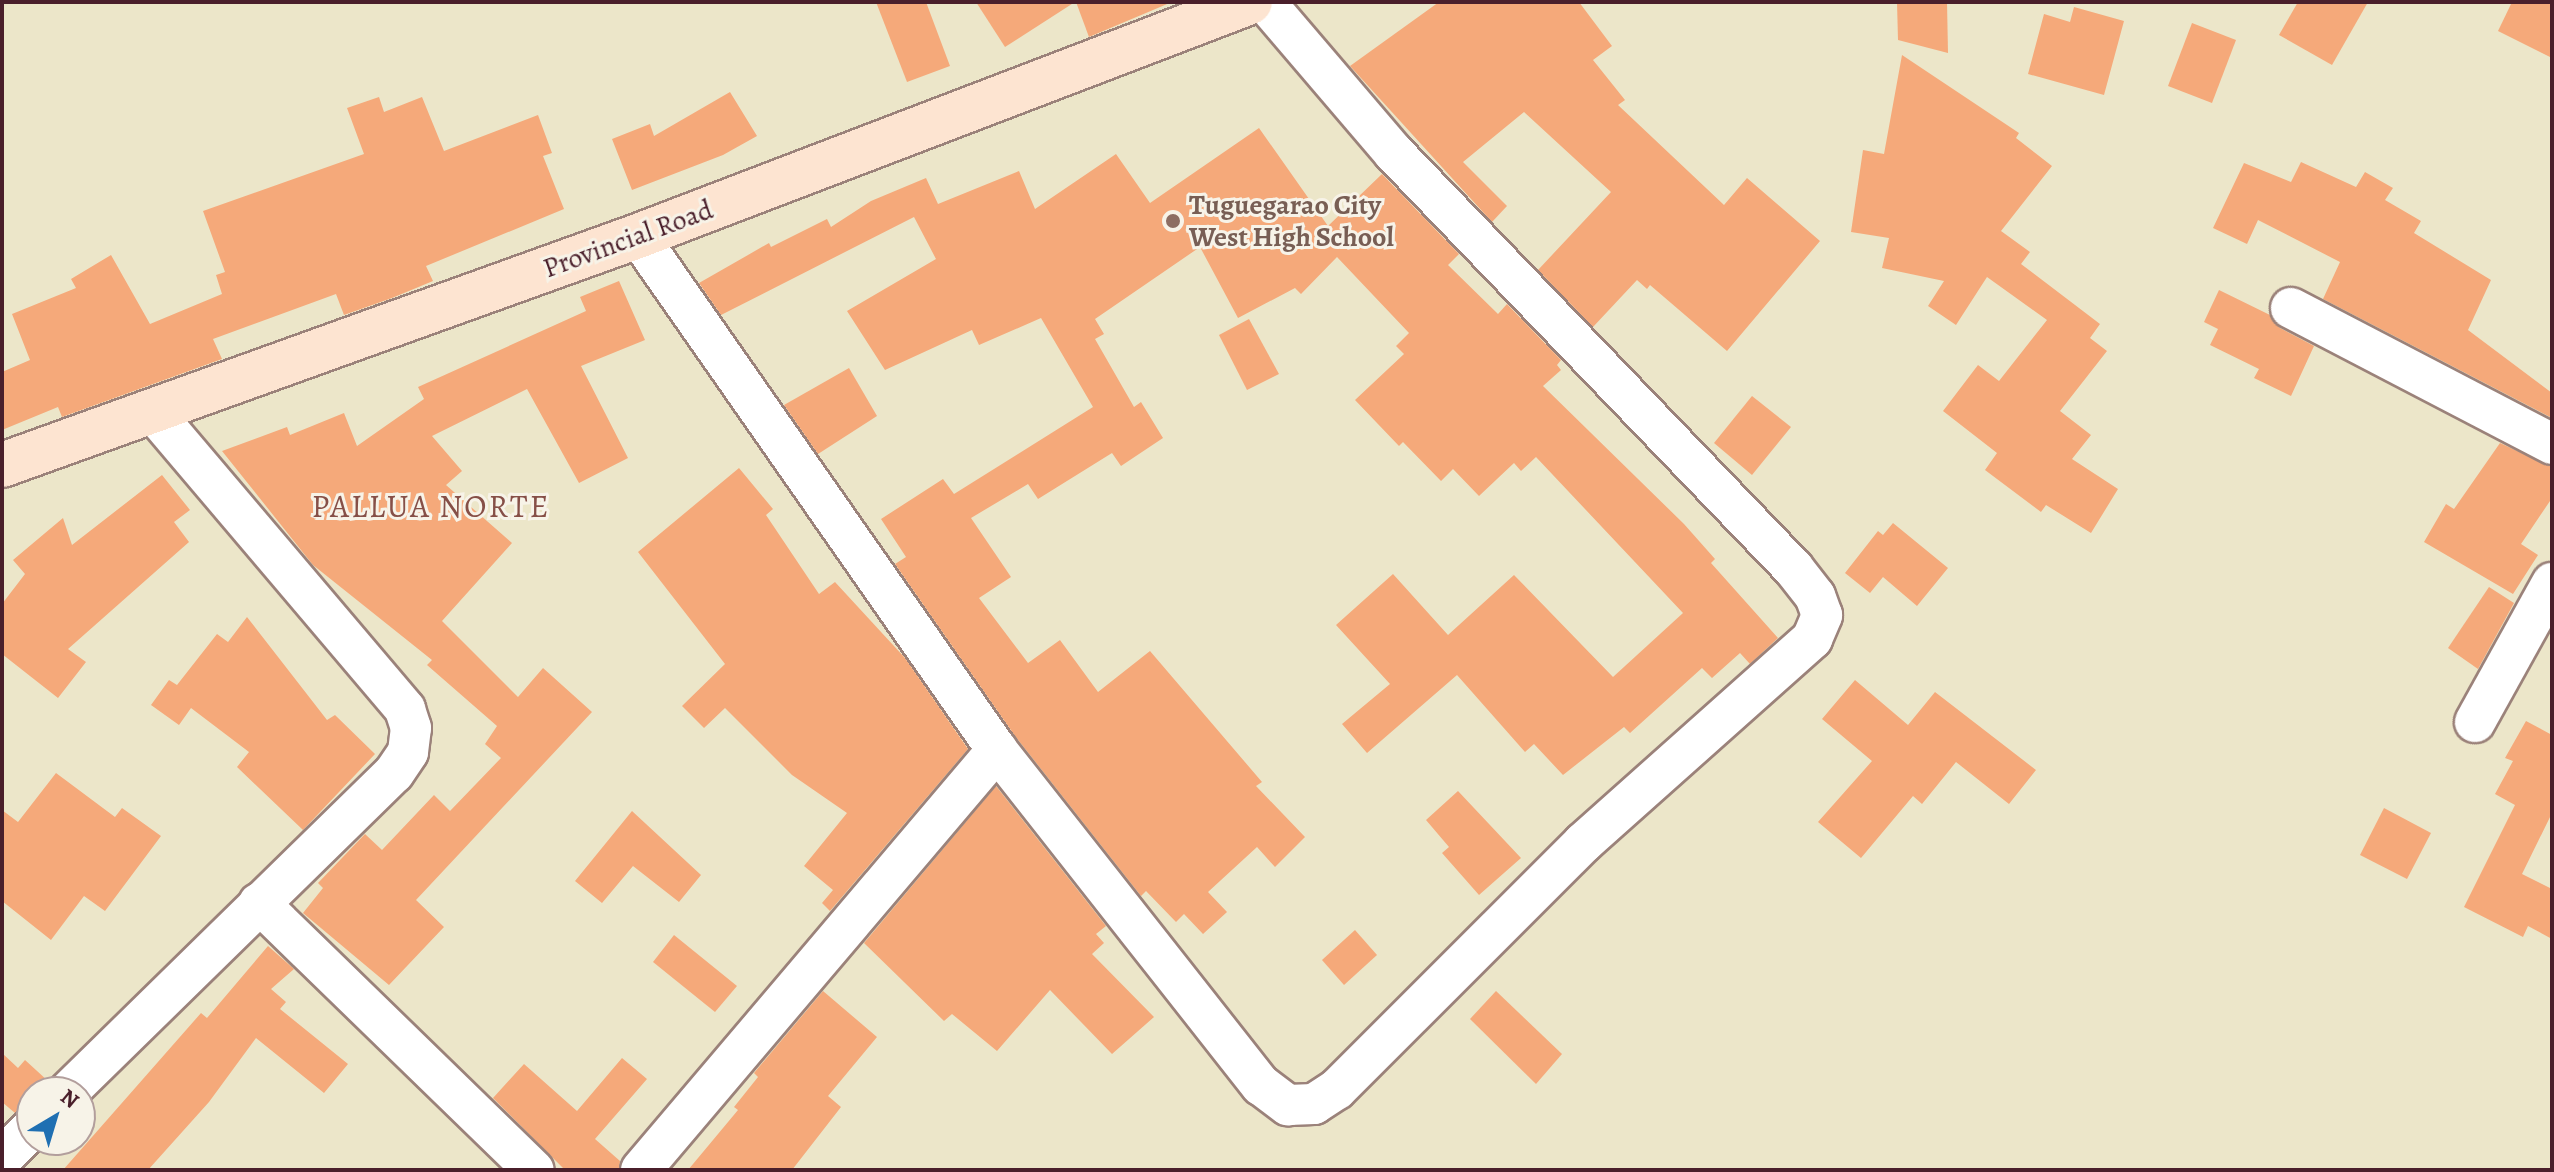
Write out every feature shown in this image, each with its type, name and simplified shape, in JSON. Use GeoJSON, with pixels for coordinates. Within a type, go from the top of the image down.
{"type":"FeatureCollection","features":[{"type":"Feature","properties":{"kind":"main road","name":"Provincial Road"},"geometry":{"type":"LineString","coordinates":[[2,465],[638,236],[1250,2]]}},
{"type":"Feature","properties":{"kind":"street"},"geometry":{"type":"LineString","coordinates":[[638,236],[997,750],[1261,1085],[1288,1105],[1314,1104],[1337,1089],[1583,843],[1820,629],[1822,615],[1815,596],[1793,568],[1394,153],[1265,2]]}},
{"type":"Feature","properties":{"kind":"street"},"geometry":{"type":"LineString","coordinates":[[2291,308],[2552,444]]}},
{"type":"Feature","properties":{"kind":"street"},"geometry":{"type":"LineString","coordinates":[[84,1076],[394,773],[408,752],[411,728],[405,709],[153,412]]}},
{"type":"Feature","properties":{"kind":"street"},"geometry":{"type":"LineString","coordinates":[[2475,722],[2552,583]]}},
{"type":"Feature","properties":{"kind":"street"},"geometry":{"type":"LineString","coordinates":[[641,1170],[997,750]]}},
{"type":"Feature","properties":{"kind":"street"},"geometry":{"type":"LineString","coordinates":[[259,903],[534,1170]]}},
{"type":"Feature","properties":{"kind":"building"},"geometry":{"type":"Polygon","coordinates":[[[876,2],[926,2],[950,66],[907,82],[876,2]]]}},
{"type":"Feature","properties":{"kind":"building"},"geometry":{"type":"Polygon","coordinates":[[[976,2],[1075,2],[1005,47],[976,2]]]}},
{"type":"Feature","properties":{"kind":"building"},"geometry":{"type":"Polygon","coordinates":[[[1076,2],[1172,2],[1089,37],[1076,2]]]}},
{"type":"Feature","properties":{"kind":"building"},"geometry":{"type":"Polygon","coordinates":[[[1439,2],[1579,2],[1612,46],[1593,60],[1625,100],[1618,105],[1724,205],[1747,178],[1820,241],[1727,351],[1650,285],[1647,289],[1637,280],[1593,327],[1538,270],[1611,192],[1524,112],[1463,162],[1507,206],[1492,222],[1350,66],[1439,2]]]}},
{"type":"Feature","properties":{"kind":"building"},"geometry":{"type":"Polygon","coordinates":[[[1897,2],[1947,2],[1948,53],[1898,40],[1897,2]]]}},
{"type":"Feature","properties":{"kind":"building"},"geometry":{"type":"Polygon","coordinates":[[[2298,2],[2368,2],[2332,65],[2279,35],[2298,2]]]}},
{"type":"Feature","properties":{"kind":"building"},"geometry":{"type":"Polygon","coordinates":[[[2512,2],[2552,2],[2552,58],[2498,31],[2512,2]]]}},
{"type":"Feature","properties":{"kind":"building"},"geometry":{"type":"Polygon","coordinates":[[[2074,7],[2124,21],[2104,95],[2028,74],[2044,14],[2070,22],[2074,7]]]}},
{"type":"Feature","properties":{"kind":"building"},"geometry":{"type":"Polygon","coordinates":[[[2192,23],[2236,40],[2212,103],[2168,86],[2192,23]]]}},
{"type":"Feature","properties":{"kind":"building"},"geometry":{"type":"Polygon","coordinates":[[[1902,55],[2019,133],[2016,138],[2052,166],[2001,231],[2030,252],[2021,264],[2100,324],[2090,338],[2107,351],[2060,411],[2091,435],[2072,459],[2118,489],[2091,533],[2046,505],[2041,512],[1985,470],[1997,453],[1943,411],[1978,365],[1999,381],[2047,320],[1987,277],[1956,325],[1928,306],[1944,281],[1882,268],[1889,238],[1851,232],[1863,150],[1884,154],[1902,55]]]}},
{"type":"Feature","properties":{"kind":"building"},"geometry":{"type":"Polygon","coordinates":[[[730,92],[757,136],[723,155],[632,190],[612,139],[650,124],[654,136],[730,92]]]}},
{"type":"Feature","properties":{"kind":"building"},"geometry":{"type":"Polygon","coordinates":[[[379,97],[384,112],[422,97],[444,151],[538,115],[552,153],[543,156],[564,209],[426,266],[433,281],[392,298],[344,315],[336,294],[213,339],[222,359],[62,417],[58,407],[2,430],[2,372],[30,360],[12,314],[76,288],[71,279],[111,255],[150,324],[222,294],[216,275],[225,272],[203,211],[364,154],[347,108],[379,97]]]}},
{"type":"Feature","properties":{"kind":"building"},"geometry":{"type":"Polygon","coordinates":[[[1259,128],[1328,226],[1382,174],[1459,254],[1448,265],[1498,314],[1507,304],[1561,360],[1557,365],[1561,370],[1543,386],[1684,524],[1715,559],[1711,563],[1778,638],[1750,664],[1740,653],[1712,678],[1702,668],[1630,733],[1624,727],[1563,775],[1534,744],[1525,752],[1457,675],[1367,753],[1342,724],[1390,684],[1336,625],[1393,574],[1448,635],[1514,575],[1613,677],[1683,613],[1536,457],[1521,471],[1514,463],[1479,496],[1453,469],[1441,481],[1403,442],[1399,446],[1355,400],[1404,354],[1396,346],[1409,333],[1337,257],[1301,294],[1295,288],[1238,318],[1200,247],[1095,319],[1104,334],[1095,339],[1134,407],[1141,402],[1163,438],[1121,466],[1112,453],[1038,499],[1028,484],[971,518],[1011,577],[979,598],[1028,663],[1060,640],[1098,692],[1150,651],[1262,782],[1256,786],[1305,837],[1275,867],[1257,847],[1208,892],[1227,912],[1203,934],[1184,914],[1176,922],[1146,891],[1141,896],[1015,736],[895,564],[906,557],[881,519],[943,479],[954,494],[1093,407],[1041,318],[979,345],[972,330],[885,370],[847,311],[936,259],[914,217],[721,315],[699,283],[769,243],[771,247],[827,219],[831,227],[871,201],[926,178],[938,204],[1019,171],[1035,209],[1116,154],[1150,203],[1259,128]]]}},
{"type":"Feature","properties":{"kind":"building"},"geometry":{"type":"Polygon","coordinates":[[[2301,162],[2356,187],[2365,172],[2393,188],[2385,200],[2421,221],[2414,233],[2491,280],[2468,330],[2552,393],[2552,418],[2323,299],[2340,262],[2258,220],[2247,244],[2213,228],[2244,163],[2291,182],[2301,162]]]}},
{"type":"Feature","properties":{"kind":"building"},"geometry":{"type":"Polygon","coordinates":[[[619,281],[645,340],[581,366],[628,458],[579,483],[527,389],[432,436],[462,471],[446,485],[512,543],[442,621],[518,697],[543,668],[592,712],[416,900],[444,927],[389,985],[303,913],[323,888],[318,883],[365,834],[382,850],[434,795],[450,811],[501,758],[485,744],[497,726],[427,665],[432,660],[313,565],[222,451],[287,427],[290,435],[344,413],[357,446],[424,399],[418,387],[586,311],[580,297],[619,281]]]}},
{"type":"Feature","properties":{"kind":"building"},"geometry":{"type":"Polygon","coordinates":[[[2219,290],[2270,315],[2280,328],[2314,346],[2291,396],[2254,378],[2259,369],[2210,345],[2218,329],[2204,322],[2219,290]]]}},
{"type":"Feature","properties":{"kind":"building"},"geometry":{"type":"Polygon","coordinates":[[[1249,319],[1279,374],[1247,390],[1219,335],[1249,319]]]}},
{"type":"Feature","properties":{"kind":"building"},"geometry":{"type":"Polygon","coordinates":[[[849,368],[877,416],[818,454],[784,405],[849,368]]]}},
{"type":"Feature","properties":{"kind":"building"},"geometry":{"type":"Polygon","coordinates":[[[1752,396],[1791,427],[1752,475],[1714,443],[1752,396]]]}},
{"type":"Feature","properties":{"kind":"building"},"geometry":{"type":"Polygon","coordinates":[[[2500,443],[2552,467],[2552,498],[2521,544],[2538,555],[2513,594],[2424,542],[2446,504],[2454,509],[2500,443]]]}},
{"type":"Feature","properties":{"kind":"building"},"geometry":{"type":"Polygon","coordinates":[[[739,468],[773,509],[766,515],[819,594],[835,582],[905,658],[968,749],[830,911],[822,903],[833,890],[804,866],[847,813],[792,775],[725,708],[704,728],[682,706],[725,664],[638,552],[739,468]]]}},
{"type":"Feature","properties":{"kind":"building"},"geometry":{"type":"Polygon","coordinates":[[[162,475],[190,510],[174,522],[189,542],[68,649],[86,662],[58,698],[2,654],[2,604],[25,574],[13,560],[63,518],[72,545],[162,475]]]}},
{"type":"Feature","properties":{"kind":"building"},"geometry":{"type":"Polygon","coordinates":[[[1893,523],[1948,568],[1917,606],[1883,577],[1870,593],[1845,573],[1878,531],[1883,535],[1893,523]]]}},
{"type":"Feature","properties":{"kind":"building"},"geometry":{"type":"Polygon","coordinates":[[[2489,587],[2514,603],[2478,669],[2448,648],[2489,587]]]}},
{"type":"Feature","properties":{"kind":"building"},"geometry":{"type":"Polygon","coordinates":[[[247,617],[327,720],[335,715],[375,754],[303,830],[237,767],[249,752],[191,708],[179,725],[151,705],[169,680],[177,685],[217,634],[228,642],[247,617]]]}},
{"type":"Feature","properties":{"kind":"building"},"geometry":{"type":"Polygon","coordinates":[[[1855,680],[1908,725],[1935,692],[2036,770],[2009,804],[1956,762],[1922,804],[1913,796],[1861,858],[1818,822],[1872,761],[1822,719],[1855,680]]]}},
{"type":"Feature","properties":{"kind":"building"},"geometry":{"type":"Polygon","coordinates":[[[2526,721],[2552,735],[2552,813],[2522,874],[2552,889],[2552,939],[2528,926],[2523,937],[2464,907],[2515,805],[2495,794],[2513,761],[2505,758],[2526,721]]]}},
{"type":"Feature","properties":{"kind":"building"},"geometry":{"type":"Polygon","coordinates":[[[56,773],[115,817],[122,808],[161,836],[105,911],[84,896],[51,940],[2,901],[2,810],[18,822],[56,773]]]}},
{"type":"Feature","properties":{"kind":"building"},"geometry":{"type":"Polygon","coordinates":[[[996,786],[1106,926],[1096,934],[1104,943],[1092,954],[1154,1017],[1112,1054],[1050,990],[997,1051],[952,1014],[944,1021],[864,943],[996,786]]]}},
{"type":"Feature","properties":{"kind":"building"},"geometry":{"type":"Polygon","coordinates":[[[1458,791],[1521,858],[1479,895],[1442,853],[1449,847],[1426,820],[1458,791]]]}},
{"type":"Feature","properties":{"kind":"building"},"geometry":{"type":"Polygon","coordinates":[[[2384,808],[2431,833],[2407,879],[2360,855],[2384,808]]]}},
{"type":"Feature","properties":{"kind":"building"},"geometry":{"type":"Polygon","coordinates":[[[632,811],[701,875],[679,902],[633,866],[602,903],[575,881],[632,811]]]}},
{"type":"Feature","properties":{"kind":"building"},"geometry":{"type":"Polygon","coordinates":[[[1355,930],[1377,955],[1344,985],[1322,960],[1355,930]]]}},
{"type":"Feature","properties":{"kind":"building"},"geometry":{"type":"Polygon","coordinates":[[[674,935],[737,986],[715,1012],[653,962],[674,935]]]}},
{"type":"Feature","properties":{"kind":"building"},"geometry":{"type":"Polygon","coordinates":[[[268,946],[294,969],[271,989],[286,1002],[280,1009],[348,1064],[324,1093],[256,1038],[209,1102],[148,1170],[63,1170],[75,1156],[96,1156],[96,1132],[201,1013],[207,1018],[268,946]]]}},
{"type":"Feature","properties":{"kind":"building"},"geometry":{"type":"Polygon","coordinates":[[[823,991],[877,1037],[828,1096],[841,1107],[792,1170],[688,1170],[738,1110],[734,1107],[758,1077],[754,1073],[823,991]]]}},
{"type":"Feature","properties":{"kind":"building"},"geometry":{"type":"Polygon","coordinates":[[[1496,991],[1562,1054],[1536,1084],[1470,1019],[1496,991]]]}},
{"type":"Feature","properties":{"kind":"building"},"geometry":{"type":"Polygon","coordinates":[[[2,1053],[18,1068],[25,1060],[43,1076],[16,1076],[16,1113],[2,1102],[2,1053]]]}},
{"type":"Feature","properties":{"kind":"building"},"geometry":{"type":"Polygon","coordinates":[[[622,1058],[647,1079],[595,1139],[620,1161],[619,1170],[565,1170],[493,1098],[524,1064],[577,1111],[622,1058]]]}},
{"type":"Feature","properties":{"kind":"place","name":"Tuguegarao City West High School"},"geometry":{"type":"Point","coordinates":[1173,221]}},
{"type":"Feature","properties":{"kind":"district","name":"PALLUA NORTE"},"geometry":{"type":"Point","coordinates":[431,506]}}]}
